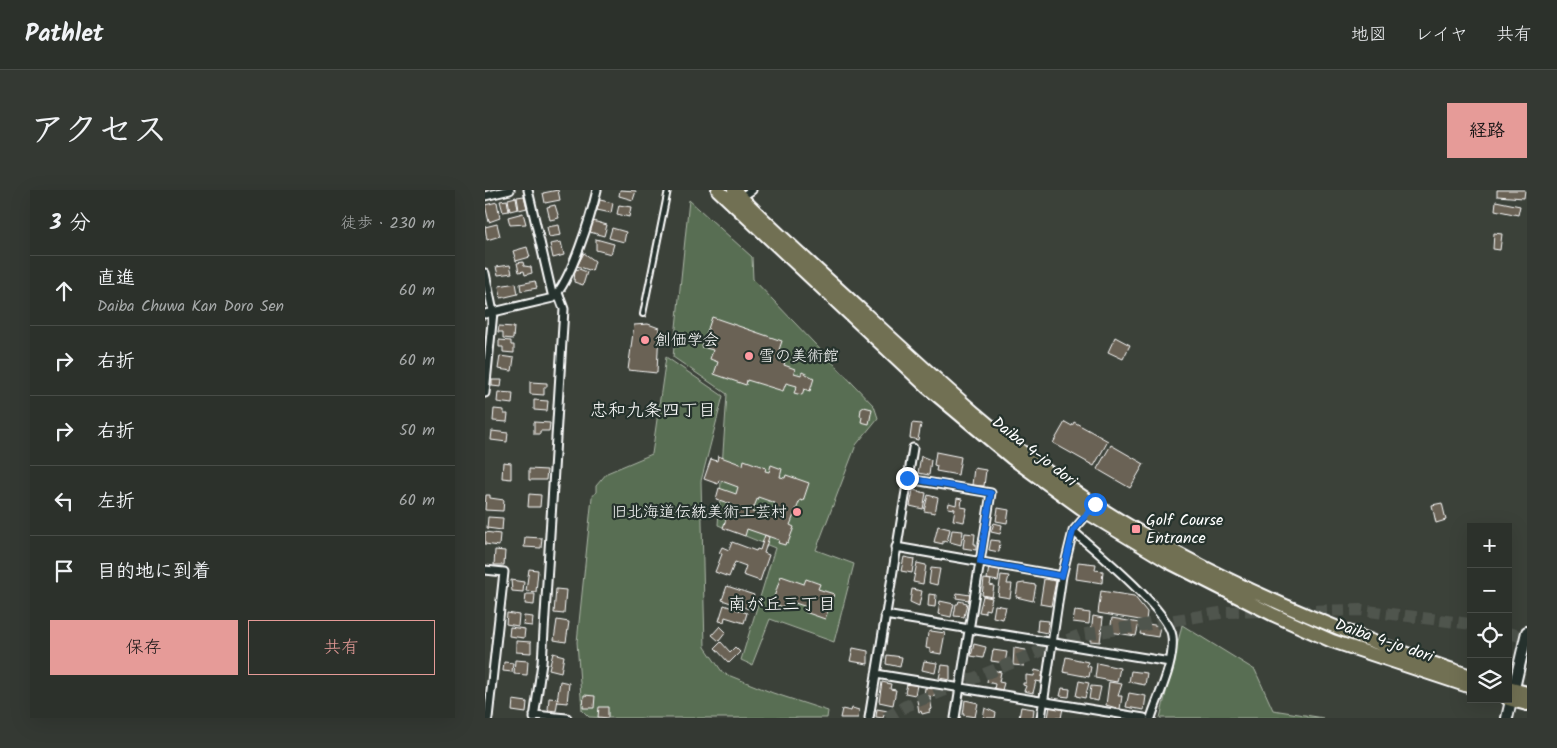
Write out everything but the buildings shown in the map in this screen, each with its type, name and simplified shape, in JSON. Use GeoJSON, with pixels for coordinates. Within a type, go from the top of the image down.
{"type":"FeatureCollection","features":[{"type":"Feature","properties":{"kind":"highway","name":"Daiba 4-jo dori"},"geometry":{"type":"LineString","coordinates":[[717,190],[736,198],[926,386],[1032,474],[1091,509],[1217,574],[1297,612],[1467,675]]}},
{"type":"Feature","properties":{"kind":"highway","name":"Daiba 4-jo dori"},"geometry":{"type":"LineString","coordinates":[[1091,509],[1169,562],[1274,615],[1332,640],[1467,686]]}},
{"type":"Feature","properties":{"kind":"highway"},"geometry":{"type":"LineString","coordinates":[[1512,694],[1527,693]]}},
{"type":"Feature","properties":{"kind":"highway"},"geometry":{"type":"LineString","coordinates":[[1512,695],[1527,704]]}},
{"type":"Feature","properties":{"kind":"main road"},"geometry":{"type":"LineString","coordinates":[[1512,687],[1527,632]]}},
{"type":"Feature","properties":{"kind":"main road"},"geometry":{"type":"LineString","coordinates":[[1507,718],[1509,703]]}},
{"type":"Feature","properties":{"kind":"street"},"geometry":{"type":"LineString","coordinates":[[485,196],[510,190]]}},
{"type":"Feature","properties":{"kind":"street"},"geometry":{"type":"LineString","coordinates":[[528,190],[556,296],[564,309],[543,663],[534,716],[567,718]]}},
{"type":"Feature","properties":{"kind":"street"},"geometry":{"type":"LineString","coordinates":[[485,314],[556,296],[574,260],[597,190]]}},
{"type":"Feature","properties":{"kind":"street"},"geometry":{"type":"LineString","coordinates":[[736,198],[752,190]]}},
{"type":"Feature","properties":{"kind":"street"},"geometry":{"type":"LineString","coordinates":[[485,273],[493,312],[485,393]]}},
{"type":"Feature","properties":{"kind":"street"},"geometry":{"type":"LineString","coordinates":[[869,718],[913,448]]}},
{"type":"Feature","properties":{"kind":"street"},"geometry":{"type":"LineString","coordinates":[[907,478],[991,493],[955,718]]}},
{"type":"Feature","properties":{"kind":"street"},"geometry":{"type":"LineString","coordinates":[[1041,718],[1062,576],[1073,531],[1091,509]]}},
{"type":"Feature","properties":{"kind":"street"},"geometry":{"type":"LineString","coordinates":[[1073,531],[1124,573],[1168,625],[1172,636],[1169,662],[1151,718]]}},
{"type":"Feature","properties":{"kind":"street"},"geometry":{"type":"LineString","coordinates":[[896,547],[1062,576]]}},
{"type":"Feature","properties":{"kind":"street"},"geometry":{"type":"LineString","coordinates":[[485,570],[504,572],[488,718]]}},
{"type":"Feature","properties":{"kind":"street"},"geometry":{"type":"LineString","coordinates":[[885,615],[1169,662]]}},
{"type":"Feature","properties":{"kind":"street"},"geometry":{"type":"LineString","coordinates":[[876,674],[1044,700],[1144,718]]}},
{"type":"Feature","properties":{"kind":"lane"},"geometry":{"type":"LineString","coordinates":[[643,314],[668,190]]}},
{"type":"Feature","properties":{"kind":"green space"},"geometry":{"type":"Polygon","coordinates":[[[689,200],[752,257],[753,279],[874,406],[878,418],[856,445],[816,550],[854,564],[834,642],[770,619],[752,665],[741,660],[775,548],[718,525],[727,394],[673,357],[689,200]]]}},
{"type":"Feature","properties":{"kind":"green space"},"geometry":{"type":"Polygon","coordinates":[[[666,357],[723,396],[701,481],[705,647],[723,673],[773,693],[828,711],[827,718],[610,718],[589,717],[582,710],[577,642],[592,497],[596,492],[596,486],[607,473],[652,454],[666,357]]]}},
{"type":"Feature","properties":{"kind":"green space"},"geometry":{"type":"Polygon","coordinates":[[[1182,625],[1255,670],[1273,710],[1324,718],[1160,718],[1182,625]]]}},
{"type":"Feature","properties":{"kind":"tunnel"},"geometry":{"type":"LineString","coordinates":[[1297,611],[1360,610],[1467,623]]}},
{"type":"Feature","properties":{"kind":"tunnel"},"geometry":{"type":"LineString","coordinates":[[886,718],[906,706],[1080,635],[1226,612],[1270,611]]}},
{"type":"Feature","properties":{"kind":"tunnel"},"geometry":{"type":"LineString","coordinates":[[1512,634],[1527,638]]}},
{"type":"Feature","properties":{"kind":"place","name":"創価学会"},"geometry":{"type":"Point","coordinates":[645,340]}},
{"type":"Feature","properties":{"kind":"place","name":"雪の美術館"},"geometry":{"type":"Point","coordinates":[749,356]}},
{"type":"Feature","properties":{"kind":"place","name":"旧北海道伝統美術工芸村"},"geometry":{"type":"Point","coordinates":[797,512]}},
{"type":"Feature","properties":{"kind":"place","name":"Golf Course Entrance"},"geometry":{"type":"Point","coordinates":[1136,529]}},
{"type":"Feature","properties":{"kind":"district","name":"忠和九条四丁目"},"geometry":{"type":"Point","coordinates":[653,411]}},
{"type":"Feature","properties":{"kind":"district","name":"南が丘三丁目"},"geometry":{"type":"Point","coordinates":[782,605]}},
{"type":"Feature","properties":{"kind":"route"},"geometry":{"type":"LineString","coordinates":[[907,478],[991,493],[980,562],[1062,576],[1073,531],[1095,504]]}}]}
